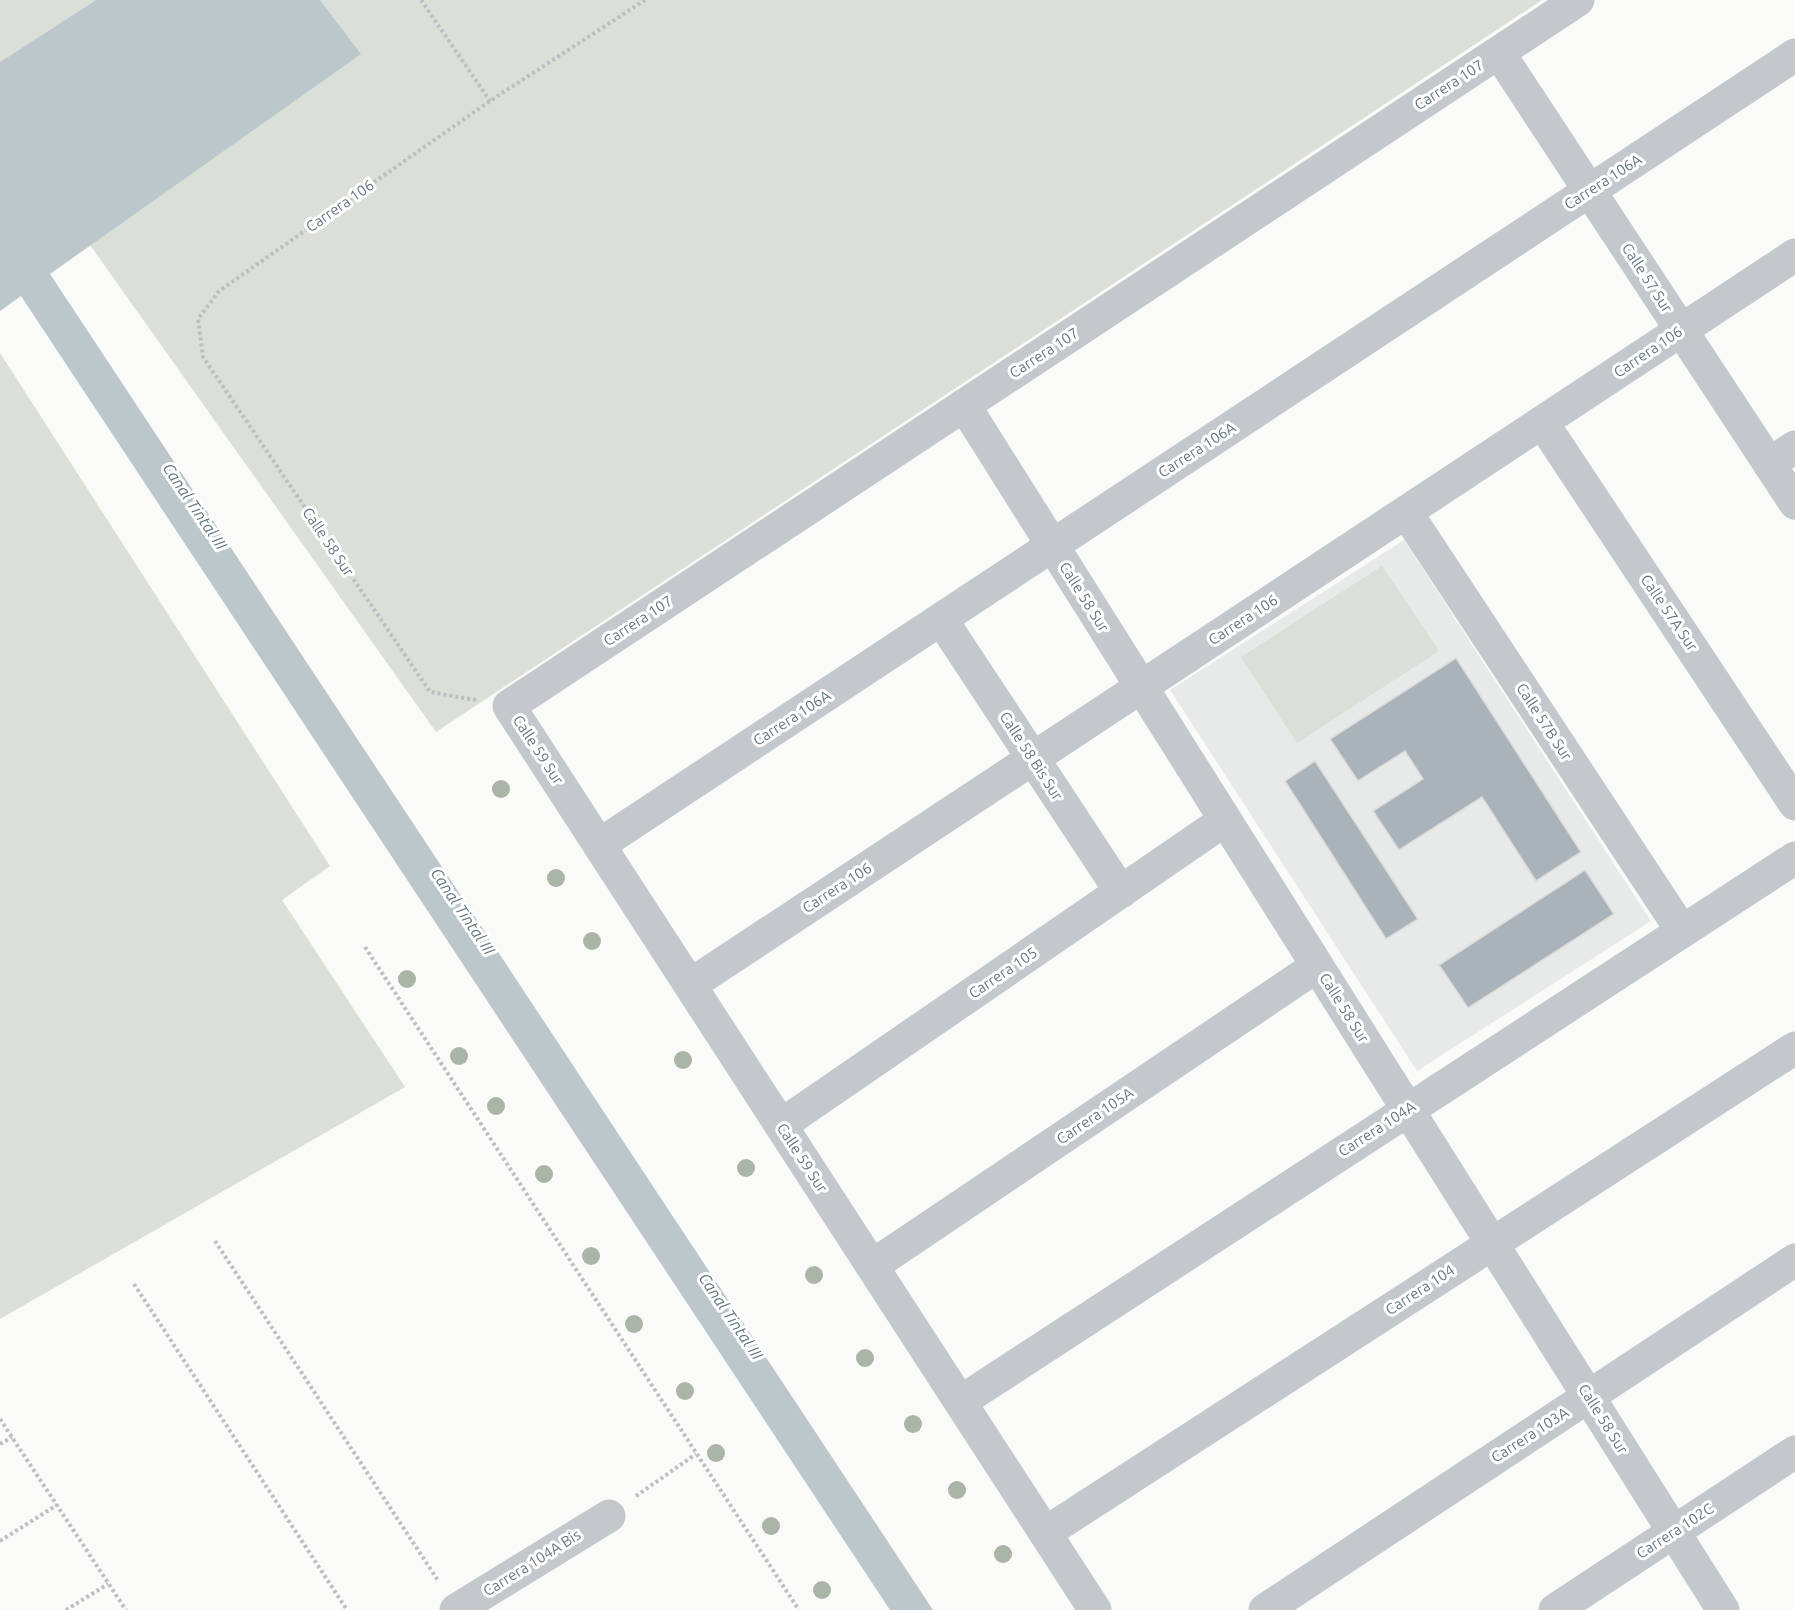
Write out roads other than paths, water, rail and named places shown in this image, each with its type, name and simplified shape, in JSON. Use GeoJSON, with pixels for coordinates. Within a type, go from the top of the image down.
{"type":"FeatureCollection","features":[{"type":"Feature","properties":{"kind":"street","name":"Carrera 107"},"geometry":{"type":"LineString","coordinates":[[509,706],[1578,0]]}},
{"type":"Feature","properties":{"kind":"street","name":"Calle 57 Sur"},"geometry":{"type":"LineString","coordinates":[[1499,52],[1681,330],[1782,455],[1795,503]]}},
{"type":"Feature","properties":{"kind":"street","name":"Carrera 106A"},"geometry":{"type":"LineString","coordinates":[[599,845],[1795,55]]}},
{"type":"Feature","properties":{"kind":"street","name":"Carrera 106"},"geometry":{"type":"LineString","coordinates":[[690,986],[1795,255]]}},
{"type":"Feature","properties":{"kind":"street","name":"Calle 58 Sur"},"geometry":{"type":"LineString","coordinates":[[964,405],[1723,1610]]}},
{"type":"Feature","properties":{"kind":"street","name":"Calle 57A Sur"},"geometry":{"type":"LineString","coordinates":[[1542,422],[1795,804]]}},
{"type":"Feature","properties":{"kind":"street","name":"Calle 57B Sur"},"geometry":{"type":"LineString","coordinates":[[1406,512],[1682,931]]}},
{"type":"Feature","properties":{"kind":"street","name":"Calle 58 Bis Sur"},"geometry":{"type":"LineString","coordinates":[[941,619],[1121,892]]}},
{"type":"Feature","properties":{"kind":"street","name":"Calle 59 Sur"},"geometry":{"type":"LineString","coordinates":[[509,706],[1095,1610]]}},
{"type":"Feature","properties":{"kind":"street","name":"Carrera 105"},"geometry":{"type":"LineString","coordinates":[[781,1125],[1226,820]]}},
{"type":"Feature","properties":{"kind":"street","name":"Carrera 104A"},"geometry":{"type":"LineString","coordinates":[[960,1402],[1795,858]]}},
{"type":"Feature","properties":{"kind":"street","name":"Carrera 105A"},"geometry":{"type":"LineString","coordinates":[[872,1266],[1317,966]]}},
{"type":"Feature","properties":{"kind":"street","name":"Carrera 104"},"geometry":{"type":"LineString","coordinates":[[1045,1533],[1795,1048]]}},
{"type":"Feature","properties":{"kind":"street","name":"Carrera 103A"},"geometry":{"type":"LineString","coordinates":[[1265,1610],[1795,1260]]}},
{"type":"Feature","properties":{"kind":"street","name":"Carrera 102C"},"geometry":{"type":"LineString","coordinates":[[1555,1610],[1795,1452]]}},
{"type":"Feature","properties":{"kind":"street","name":"Carrera 104A Bis"},"geometry":{"type":"LineString","coordinates":[[456,1610],[609,1516]]}},
{"type":"Feature","properties":{"kind":"water","name":"Canal Tintal III"},"geometry":{"type":"Polygon","coordinates":[[[96,0],[320,0],[361,54],[50,274],[933,1610],[890,1610],[21,296],[0,311],[0,62],[96,0]]]}}]}
